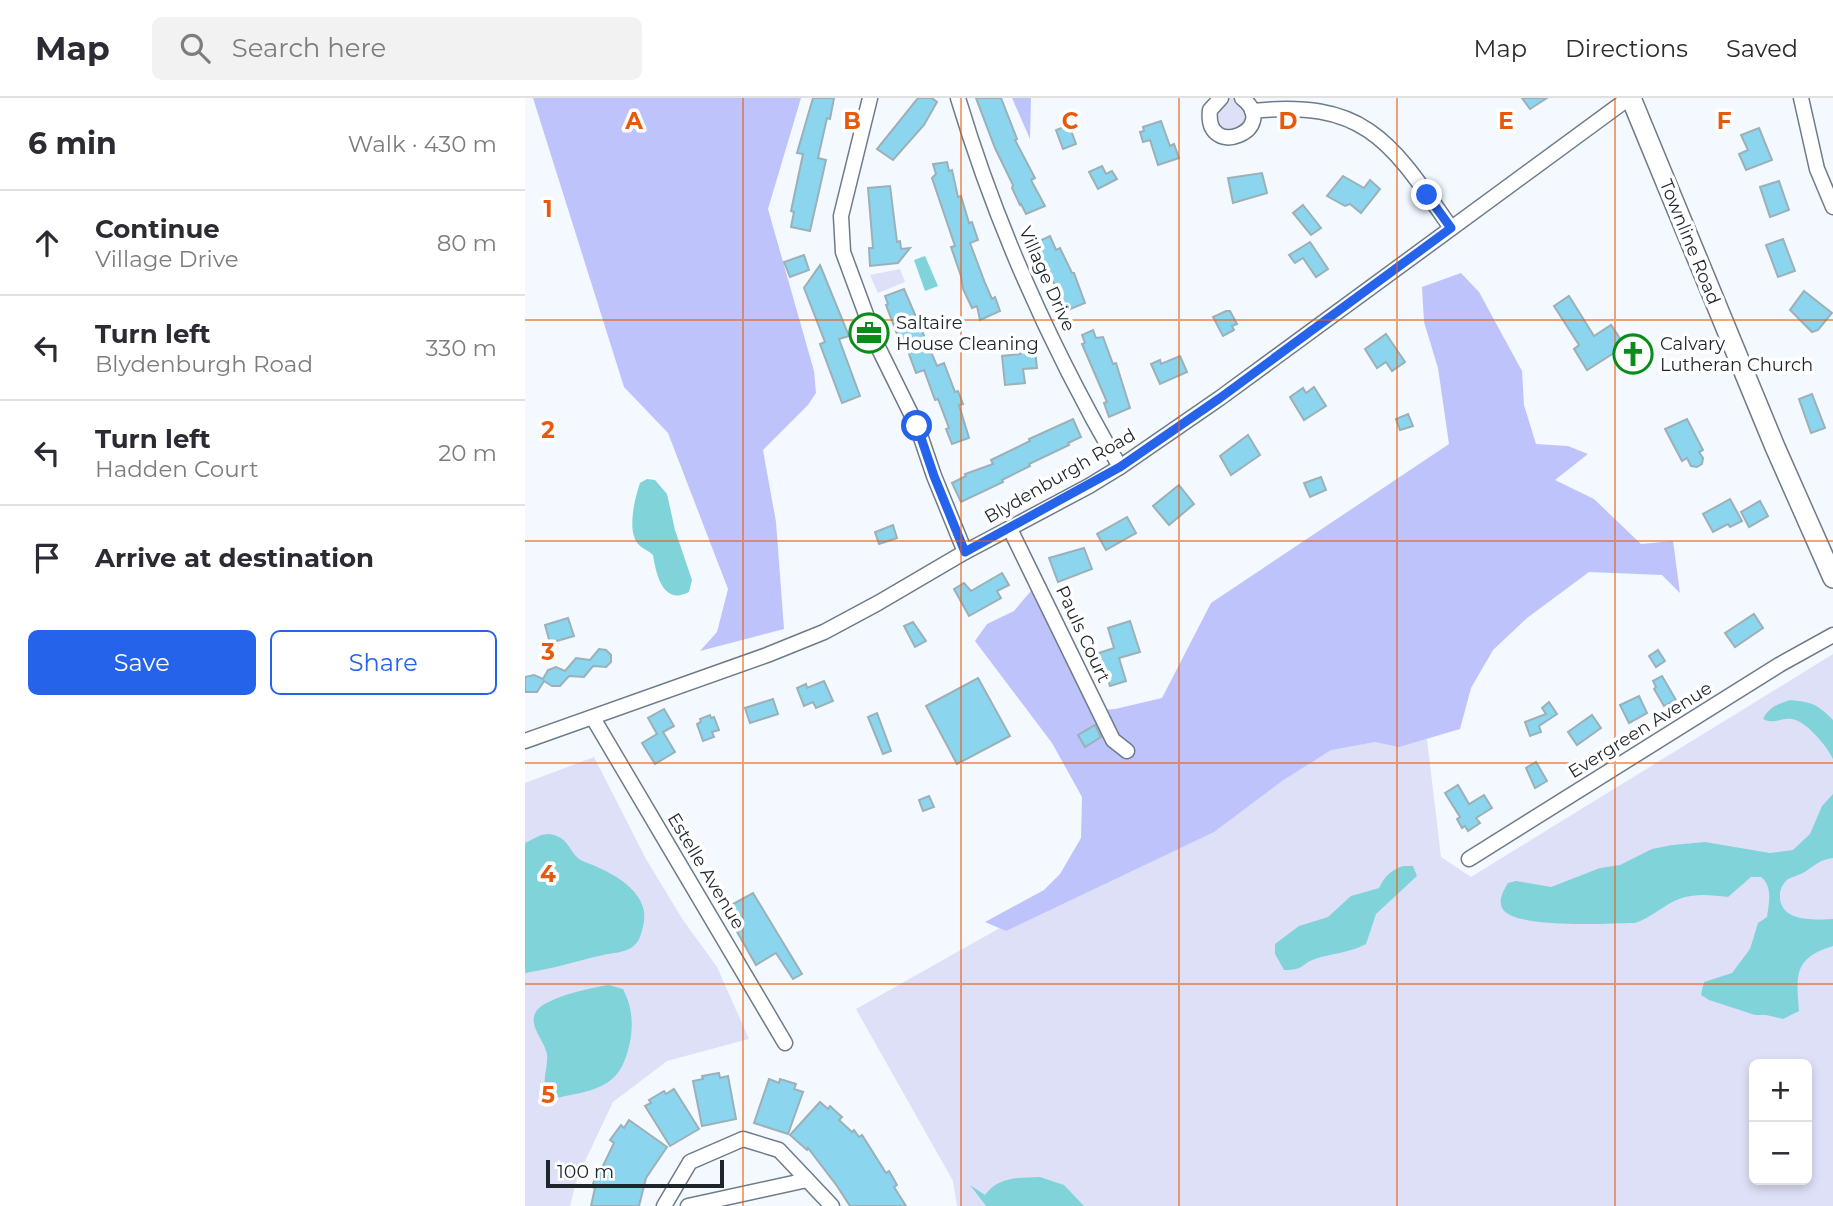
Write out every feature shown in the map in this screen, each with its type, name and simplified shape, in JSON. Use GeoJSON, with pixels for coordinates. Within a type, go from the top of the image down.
{"type":"FeatureCollection","features":[{"type":"Feature","properties":{"kind":"street"},"geometry":{"type":"LineString","coordinates":[[870,98],[841,216],[843,252],[878,347],[917,426],[965,552]]}},
{"type":"Feature","properties":{"kind":"street","name":"Village Drive"},"geometry":{"type":"LineString","coordinates":[[958,98],[976,159],[1027,290],[1090,415],[1120,467]]}},
{"type":"Feature","properties":{"kind":"street"},"geometry":{"type":"LineString","coordinates":[[1221,98],[1213,104],[1209,117],[1211,124],[1220,135],[1234,138],[1247,131],[1253,118],[1252,111],[1242,98]]}},
{"type":"Feature","properties":{"kind":"street","name":"Blydenburgh Road"},"geometry":{"type":"LineString","coordinates":[[525,741],[824,632],[1120,467],[1220,398],[1630,98]]}},
{"type":"Feature","properties":{"kind":"street","name":"Townline Road"},"geometry":{"type":"LineString","coordinates":[[1630,98],[1775,447],[1833,578]]}},
{"type":"Feature","properties":{"kind":"street"},"geometry":{"type":"LineString","coordinates":[[1801,98],[1817,169],[1833,207]]}},
{"type":"Feature","properties":{"kind":"street"},"geometry":{"type":"LineString","coordinates":[[1252,111],[1300,109],[1329,112],[1354,121],[1379,136],[1451,228]]}},
{"type":"Feature","properties":{"kind":"street","name":"Pauls Court"},"geometry":{"type":"LineString","coordinates":[[1010,529],[1113,740],[1127,751]]}},
{"type":"Feature","properties":{"kind":"street","name":"Evergreen Avenue"},"geometry":{"type":"LineString","coordinates":[[1469,859],[1780,665],[1833,635]]}},
{"type":"Feature","properties":{"kind":"street","name":"Estelle Avenue"},"geometry":{"type":"LineString","coordinates":[[593,718],[785,1043]]}},
{"type":"Feature","properties":{"kind":"street"},"geometry":{"type":"LineString","coordinates":[[664,1206],[690,1162],[743,1139],[779,1150],[832,1206]]}},
{"type":"Feature","properties":{"kind":"street"},"geometry":{"type":"LineString","coordinates":[[688,1206],[807,1180]]}},
{"type":"Feature","properties":{"kind":"shaded area"},"geometry":{"type":"Polygon","coordinates":[[[533,98],[801,98],[768,209],[814,371],[816,393],[808,405],[763,450],[776,522],[784,629],[700,651],[717,632],[728,589],[668,433],[624,387],[533,98]]]}},
{"type":"Feature","properties":{"kind":"shaded area"},"geometry":{"type":"Polygon","coordinates":[[[1012,98],[1031,98],[1030,139],[1012,98]]]}},
{"type":"Feature","properties":{"kind":"shaded area"},"geometry":{"type":"Polygon","coordinates":[[[1236,99],[1249,110],[1246,128],[1223,133],[1213,112],[1224,100],[1236,99]]]}},
{"type":"Feature","properties":{"kind":"shaded area"},"geometry":{"type":"Polygon","coordinates":[[[925,256],[938,286],[925,291],[914,260],[925,256]]]}},
{"type":"Feature","properties":{"kind":"shaded area"},"geometry":{"type":"Polygon","coordinates":[[[900,269],[905,282],[878,293],[870,275],[900,269]]]}},
{"type":"Feature","properties":{"kind":"shaded area"},"geometry":{"type":"Polygon","coordinates":[[[1461,273],[1479,292],[1522,371],[1524,405],[1536,444],[1568,446],[1588,454],[1555,480],[1594,499],[1641,544],[1673,541],[1680,593],[1662,575],[1589,572],[1527,618],[1493,650],[1471,688],[1460,729],[1399,747],[1375,742],[1331,750],[1282,781],[1214,832],[1006,931],[985,922],[1044,890],[1060,874],[1081,838],[1082,797],[1052,743],[975,641],[987,624],[1014,611],[1035,586],[1092,711],[1115,709],[1162,698],[1211,603],[1449,444],[1438,368],[1424,322],[1422,287],[1461,273]]]}},
{"type":"Feature","properties":{"kind":"shaded area"},"geometry":{"type":"Polygon","coordinates":[[[647,479],[655,480],[667,494],[675,530],[692,580],[689,592],[680,595],[673,595],[662,586],[653,555],[639,545],[633,532],[636,497],[640,483],[647,479]]]}},
{"type":"Feature","properties":{"kind":"shaded area"},"geometry":{"type":"Polygon","coordinates":[[[1833,654],[1833,1206],[957,1206],[953,1181],[856,1009],[1392,707],[1427,739],[1441,857],[1471,877],[1833,654]]]}},
{"type":"Feature","properties":{"kind":"shaded area"},"geometry":{"type":"Polygon","coordinates":[[[1790,700],[1814,705],[1833,720],[1833,759],[1815,735],[1798,721],[1763,719],[1771,709],[1790,700]]]}},
{"type":"Feature","properties":{"kind":"shaded area"},"geometry":{"type":"Polygon","coordinates":[[[594,757],[646,859],[683,920],[717,967],[749,1039],[667,1061],[613,1102],[577,1178],[570,1206],[525,1206],[525,783],[594,757]]]}},
{"type":"Feature","properties":{"kind":"shaded area"},"geometry":{"type":"Polygon","coordinates":[[[1833,794],[1833,858],[1821,861],[1788,879],[1780,894],[1781,903],[1791,914],[1807,919],[1833,919],[1833,946],[1804,962],[1798,977],[1799,1011],[1783,1019],[1755,1015],[1701,995],[1704,982],[1732,973],[1750,949],[1758,923],[1767,917],[1769,890],[1761,877],[1751,877],[1728,897],[1685,897],[1635,923],[1564,924],[1524,920],[1510,915],[1502,908],[1501,898],[1508,883],[1516,881],[1551,887],[1600,868],[1620,865],[1652,849],[1672,845],[1705,842],[1770,853],[1793,850],[1810,834],[1822,806],[1833,794]]]}},
{"type":"Feature","properties":{"kind":"shaded area"},"geometry":{"type":"Polygon","coordinates":[[[549,834],[562,839],[575,856],[628,886],[642,904],[643,927],[637,942],[626,950],[525,973],[525,843],[549,834]]]}},
{"type":"Feature","properties":{"kind":"shaded area"},"geometry":{"type":"Polygon","coordinates":[[[1403,866],[1413,866],[1417,876],[1376,914],[1366,944],[1315,959],[1300,968],[1284,970],[1275,954],[1275,944],[1299,926],[1328,917],[1351,896],[1379,888],[1389,874],[1403,866]]]}},
{"type":"Feature","properties":{"kind":"shaded area"},"geometry":{"type":"Polygon","coordinates":[[[609,985],[623,989],[631,1012],[631,1036],[622,1066],[616,1075],[598,1088],[556,1098],[546,1089],[547,1054],[535,1026],[535,1014],[544,1004],[562,996],[609,985]]]}},
{"type":"Feature","properties":{"kind":"shaded area"},"geometry":{"type":"Polygon","coordinates":[[[1040,1177],[1064,1185],[1084,1206],[986,1206],[970,1185],[985,1195],[1003,1181],[1040,1177]]]}},
{"type":"Feature","properties":{"kind":"building"},"geometry":{"type":"Polygon","coordinates":[[[813,98],[834,98],[818,158],[826,160],[810,231],[791,227],[794,212],[791,211],[803,154],[797,153],[813,98]]]}},
{"type":"Feature","properties":{"kind":"building"},"geometry":{"type":"Polygon","coordinates":[[[918,98],[932,98],[937,102],[924,125],[893,160],[877,149],[918,98]]]}},
{"type":"Feature","properties":{"kind":"building"},"geometry":{"type":"Polygon","coordinates":[[[976,98],[1001,98],[1017,139],[1015,140],[1035,178],[1031,180],[1045,206],[1026,214],[1020,205],[976,98]]]}},
{"type":"Feature","properties":{"kind":"building"},"geometry":{"type":"Polygon","coordinates":[[[1522,98],[1547,98],[1530,109],[1522,98]]]}},
{"type":"Feature","properties":{"kind":"building"},"geometry":{"type":"Polygon","coordinates":[[[1161,121],[1170,146],[1174,144],[1179,158],[1158,165],[1150,140],[1143,142],[1140,132],[1144,131],[1143,127],[1161,121]]]}},
{"type":"Feature","properties":{"kind":"building"},"geometry":{"type":"Polygon","coordinates":[[[1069,125],[1076,144],[1063,149],[1056,130],[1069,125]]]}},
{"type":"Feature","properties":{"kind":"building"},"geometry":{"type":"Polygon","coordinates":[[[1759,128],[1772,160],[1746,170],[1739,154],[1748,150],[1741,135],[1759,128]]]}},
{"type":"Feature","properties":{"kind":"building"},"geometry":{"type":"Polygon","coordinates":[[[947,162],[949,171],[952,170],[958,197],[961,196],[969,223],[972,222],[978,240],[970,243],[992,299],[995,297],[1000,311],[980,320],[977,306],[972,308],[963,289],[951,247],[955,246],[932,178],[936,174],[933,164],[947,162]]]}},
{"type":"Feature","properties":{"kind":"building"},"geometry":{"type":"Polygon","coordinates":[[[1102,166],[1106,174],[1112,171],[1117,179],[1098,189],[1089,172],[1102,166]]]}},
{"type":"Feature","properties":{"kind":"building"},"geometry":{"type":"Polygon","coordinates":[[[1262,173],[1267,193],[1233,203],[1228,178],[1262,173]]]}},
{"type":"Feature","properties":{"kind":"building"},"geometry":{"type":"Polygon","coordinates":[[[1343,176],[1364,188],[1370,180],[1380,189],[1361,213],[1350,204],[1345,206],[1327,196],[1343,176]]]}},
{"type":"Feature","properties":{"kind":"building"},"geometry":{"type":"Polygon","coordinates":[[[1779,181],[1789,210],[1770,217],[1760,187],[1779,181]]]}},
{"type":"Feature","properties":{"kind":"building"},"geometry":{"type":"Polygon","coordinates":[[[890,186],[897,242],[900,241],[901,249],[910,248],[898,263],[870,266],[869,248],[873,248],[868,188],[890,186]]]}},
{"type":"Feature","properties":{"kind":"building"},"geometry":{"type":"Polygon","coordinates":[[[1303,205],[1321,228],[1311,235],[1293,213],[1303,205]]]}},
{"type":"Feature","properties":{"kind":"building"},"geometry":{"type":"Polygon","coordinates":[[[1050,236],[1056,250],[1060,248],[1074,273],[1085,303],[1068,310],[1033,244],[1050,236]]]}},
{"type":"Feature","properties":{"kind":"building"},"geometry":{"type":"Polygon","coordinates":[[[1783,239],[1795,271],[1778,277],[1766,245],[1783,239]]]}},
{"type":"Feature","properties":{"kind":"building"},"geometry":{"type":"Polygon","coordinates":[[[1310,242],[1328,269],[1316,277],[1303,258],[1295,263],[1289,255],[1310,242]]]}},
{"type":"Feature","properties":{"kind":"building"},"geometry":{"type":"Polygon","coordinates":[[[804,255],[809,270],[790,277],[784,262],[804,255]]]}},
{"type":"Feature","properties":{"kind":"building"},"geometry":{"type":"Polygon","coordinates":[[[820,265],[849,336],[839,339],[860,396],[842,403],[820,344],[825,342],[804,288],[820,265]]]}},
{"type":"Feature","properties":{"kind":"building"},"geometry":{"type":"Polygon","coordinates":[[[904,289],[937,366],[944,363],[955,392],[958,391],[963,404],[959,405],[969,438],[952,444],[946,429],[949,428],[924,370],[916,373],[906,346],[902,347],[885,296],[904,289]]]}},
{"type":"Feature","properties":{"kind":"building"},"geometry":{"type":"Polygon","coordinates":[[[1804,291],[1832,313],[1818,330],[1812,332],[1790,310],[1804,291]]]}},
{"type":"Feature","properties":{"kind":"building"},"geometry":{"type":"Polygon","coordinates":[[[1569,296],[1594,336],[1611,325],[1625,346],[1587,370],[1574,349],[1579,345],[1554,306],[1569,296]]]}},
{"type":"Feature","properties":{"kind":"building"},"geometry":{"type":"Polygon","coordinates":[[[1230,311],[1237,324],[1232,326],[1234,330],[1223,336],[1213,317],[1230,311]]]}},
{"type":"Feature","properties":{"kind":"building"},"geometry":{"type":"Polygon","coordinates":[[[1093,330],[1096,338],[1103,337],[1113,364],[1116,363],[1130,408],[1109,417],[1104,403],[1107,402],[1082,344],[1085,343],[1082,335],[1093,330]]]}},
{"type":"Feature","properties":{"kind":"building"},"geometry":{"type":"Polygon","coordinates":[[[1386,334],[1405,362],[1392,371],[1386,362],[1377,368],[1365,349],[1386,334]]]}},
{"type":"Feature","properties":{"kind":"building"},"geometry":{"type":"Polygon","coordinates":[[[1035,349],[1037,368],[1023,369],[1025,383],[1005,385],[1002,356],[1020,354],[1020,350],[1035,349]]]}},
{"type":"Feature","properties":{"kind":"building"},"geometry":{"type":"Polygon","coordinates":[[[1180,356],[1187,372],[1160,384],[1151,364],[1160,360],[1161,364],[1180,356]]]}},
{"type":"Feature","properties":{"kind":"building"},"geometry":{"type":"Polygon","coordinates":[[[1314,387],[1326,406],[1304,420],[1290,397],[1303,388],[1306,393],[1314,387]]]}},
{"type":"Feature","properties":{"kind":"building"},"geometry":{"type":"Polygon","coordinates":[[[1812,394],[1825,428],[1811,433],[1799,399],[1812,394]]]}},
{"type":"Feature","properties":{"kind":"building"},"geometry":{"type":"Polygon","coordinates":[[[1408,414],[1413,426],[1400,430],[1396,419],[1408,414]]]}},
{"type":"Feature","properties":{"kind":"building"},"geometry":{"type":"Polygon","coordinates":[[[1073,419],[1081,437],[1029,464],[1030,466],[1002,480],[1003,482],[961,502],[952,483],[966,476],[965,474],[993,464],[991,460],[1030,441],[1029,439],[1073,419]]]}},
{"type":"Feature","properties":{"kind":"building"},"geometry":{"type":"Polygon","coordinates":[[[1687,419],[1703,450],[1699,452],[1703,458],[1702,464],[1697,467],[1691,466],[1687,458],[1682,461],[1665,429],[1687,419]]]}},
{"type":"Feature","properties":{"kind":"building"},"geometry":{"type":"Polygon","coordinates":[[[1248,435],[1260,455],[1231,475],[1220,456],[1248,435]]]}},
{"type":"Feature","properties":{"kind":"building"},"geometry":{"type":"Polygon","coordinates":[[[1321,477],[1326,490],[1310,497],[1304,483],[1321,477]]]}},
{"type":"Feature","properties":{"kind":"building"},"geometry":{"type":"Polygon","coordinates":[[[1179,485],[1194,504],[1169,525],[1153,506],[1179,485]]]}},
{"type":"Feature","properties":{"kind":"building"},"geometry":{"type":"Polygon","coordinates":[[[1730,499],[1742,521],[1730,527],[1728,524],[1713,532],[1703,514],[1730,499]]]}},
{"type":"Feature","properties":{"kind":"building"},"geometry":{"type":"Polygon","coordinates":[[[1760,501],[1768,516],[1749,527],[1741,512],[1760,501]]]}},
{"type":"Feature","properties":{"kind":"building"},"geometry":{"type":"Polygon","coordinates":[[[1127,517],[1136,533],[1106,550],[1097,534],[1127,517]]]}},
{"type":"Feature","properties":{"kind":"building"},"geometry":{"type":"Polygon","coordinates":[[[893,525],[897,538],[879,544],[875,532],[893,525]]]}},
{"type":"Feature","properties":{"kind":"building"},"geometry":{"type":"Polygon","coordinates":[[[1084,548],[1092,569],[1058,582],[1049,558],[1084,548]]]}},
{"type":"Feature","properties":{"kind":"building"},"geometry":{"type":"Polygon","coordinates":[[[1002,573],[1009,585],[997,591],[1001,598],[969,616],[954,589],[964,583],[971,591],[1002,573]]]}},
{"type":"Feature","properties":{"kind":"building"},"geometry":{"type":"Polygon","coordinates":[[[1754,614],[1763,628],[1735,647],[1725,633],[1754,614]]]}},
{"type":"Feature","properties":{"kind":"building"},"geometry":{"type":"Polygon","coordinates":[[[568,618],[574,636],[550,643],[545,625],[568,618]]]}},
{"type":"Feature","properties":{"kind":"building"},"geometry":{"type":"Polygon","coordinates":[[[1130,621],[1140,652],[1119,658],[1126,681],[1110,686],[1099,653],[1114,648],[1108,628],[1130,621]]]}},
{"type":"Feature","properties":{"kind":"building"},"geometry":{"type":"Polygon","coordinates":[[[913,622],[926,641],[915,647],[904,626],[913,622]]]}},
{"type":"Feature","properties":{"kind":"building"},"geometry":{"type":"Polygon","coordinates":[[[599,649],[606,650],[611,655],[611,662],[606,667],[593,666],[584,677],[569,676],[560,686],[552,686],[544,681],[537,692],[525,692],[525,677],[534,675],[543,679],[548,670],[556,667],[565,671],[576,658],[590,660],[599,649]]]}},
{"type":"Feature","properties":{"kind":"building"},"geometry":{"type":"Polygon","coordinates":[[[1658,650],[1665,661],[1656,667],[1649,656],[1658,650]]]}},
{"type":"Feature","properties":{"kind":"building"},"geometry":{"type":"Polygon","coordinates":[[[1662,676],[1676,700],[1664,706],[1654,689],[1656,687],[1653,681],[1662,676]]]}},
{"type":"Feature","properties":{"kind":"building"},"geometry":{"type":"Polygon","coordinates":[[[978,678],[1010,736],[957,764],[926,706],[978,678]]]}},
{"type":"Feature","properties":{"kind":"building"},"geometry":{"type":"Polygon","coordinates":[[[824,681],[833,701],[816,708],[813,702],[804,706],[797,688],[806,684],[807,688],[824,681]]]}},
{"type":"Feature","properties":{"kind":"building"},"geometry":{"type":"Polygon","coordinates":[[[1639,696],[1647,713],[1629,723],[1620,705],[1639,696]]]}},
{"type":"Feature","properties":{"kind":"building"},"geometry":{"type":"Polygon","coordinates":[[[773,699],[778,714],[750,723],[745,708],[773,699]]]}},
{"type":"Feature","properties":{"kind":"building"},"geometry":{"type":"Polygon","coordinates":[[[1549,702],[1557,714],[1539,726],[1541,732],[1530,736],[1525,722],[1546,714],[1542,708],[1549,702]]]}},
{"type":"Feature","properties":{"kind":"building"},"geometry":{"type":"Polygon","coordinates":[[[664,709],[674,726],[663,732],[675,752],[655,764],[642,743],[657,734],[648,718],[664,709]]]}},
{"type":"Feature","properties":{"kind":"building"},"geometry":{"type":"Polygon","coordinates":[[[877,713],[891,751],[883,754],[868,717],[877,713]]]}},
{"type":"Feature","properties":{"kind":"building"},"geometry":{"type":"Polygon","coordinates":[[[710,715],[711,718],[714,717],[719,730],[712,732],[714,737],[703,741],[697,724],[701,722],[700,719],[710,715]]]}},
{"type":"Feature","properties":{"kind":"building"},"geometry":{"type":"Polygon","coordinates":[[[1592,715],[1601,728],[1577,745],[1568,732],[1592,715]]]}},
{"type":"Feature","properties":{"kind":"building"},"geometry":{"type":"Polygon","coordinates":[[[1095,725],[1101,737],[1085,747],[1078,735],[1095,725]]]}},
{"type":"Feature","properties":{"kind":"building"},"geometry":{"type":"Polygon","coordinates":[[[1536,762],[1547,781],[1535,788],[1526,768],[1536,762]]]}},
{"type":"Feature","properties":{"kind":"building"},"geometry":{"type":"Polygon","coordinates":[[[1458,785],[1469,804],[1484,795],[1492,808],[1476,818],[1480,823],[1468,831],[1465,826],[1462,828],[1457,819],[1460,817],[1445,793],[1458,785]]]}},
{"type":"Feature","properties":{"kind":"building"},"geometry":{"type":"Polygon","coordinates":[[[929,796],[934,807],[923,811],[919,800],[929,796]]]}},
{"type":"Feature","properties":{"kind":"building"},"geometry":{"type":"Polygon","coordinates":[[[753,893],[802,974],[793,979],[776,953],[756,965],[724,909],[753,893]]]}},
{"type":"Feature","properties":{"kind":"building"},"geometry":{"type":"Polygon","coordinates":[[[719,1073],[720,1078],[728,1076],[736,1119],[702,1126],[693,1081],[703,1079],[702,1076],[719,1073]]]}},
{"type":"Feature","properties":{"kind":"building"},"geometry":{"type":"Polygon","coordinates":[[[769,1079],[779,1083],[780,1079],[796,1084],[794,1089],[803,1092],[788,1134],[754,1123],[769,1079]]]}},
{"type":"Feature","properties":{"kind":"building"},"geometry":{"type":"Polygon","coordinates":[[[674,1089],[699,1129],[670,1146],[645,1106],[651,1103],[649,1100],[664,1091],[666,1094],[674,1089]]]}},
{"type":"Feature","properties":{"kind":"building"},"geometry":{"type":"Polygon","coordinates":[[[820,1102],[828,1109],[830,1106],[842,1117],[839,1120],[852,1132],[854,1130],[859,1137],[862,1135],[886,1173],[889,1171],[897,1185],[894,1187],[906,1206],[850,1206],[808,1148],[807,1150],[790,1135],[820,1102]]]}},
{"type":"Feature","properties":{"kind":"building"},"geometry":{"type":"Polygon","coordinates":[[[629,1120],[667,1147],[646,1178],[639,1206],[591,1206],[595,1188],[592,1187],[598,1169],[601,1170],[614,1143],[610,1140],[621,1125],[624,1128],[629,1120]]]}},
{"type":"Feature","properties":{"kind":"place","name":"Saltaire House Cleaning"},"geometry":{"type":"Point","coordinates":[869,333]}},
{"type":"Feature","properties":{"kind":"place","name":"Calvary Lutheran Church"},"geometry":{"type":"Point","coordinates":[1633,354]}},
{"type":"Feature","properties":{"kind":"route"},"geometry":{"type":"LineString","coordinates":[[917,426],[965,552],[1120,467],[1220,398],[1451,228],[1427,195]]}}]}
